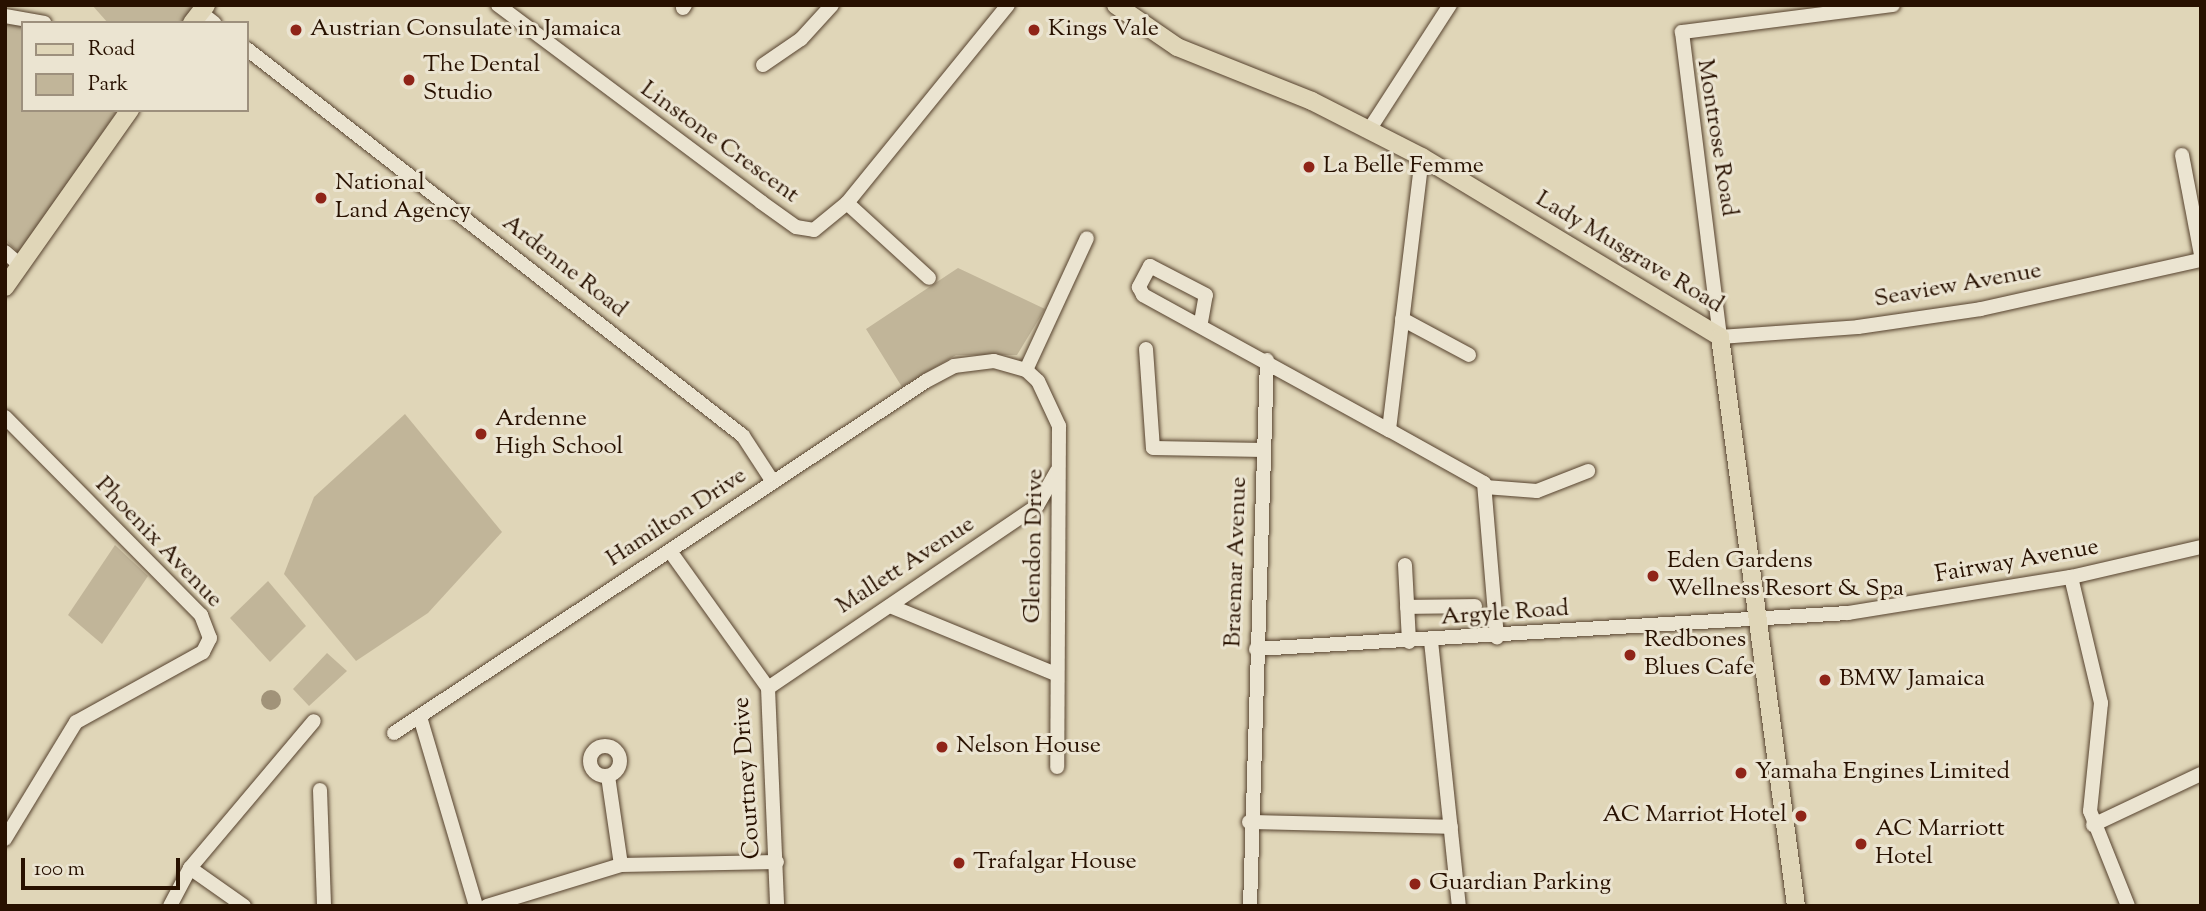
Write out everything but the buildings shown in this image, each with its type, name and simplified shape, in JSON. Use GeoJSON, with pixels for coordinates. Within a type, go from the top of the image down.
{"type":"FeatureCollection","features":[{"type":"Feature","properties":{"kind":"main road","name":"Lady Musgrave Road"},"geometry":{"type":"LineString","coordinates":[[1116,5],[1177,47],[1369,130],[1422,158],[1720,337],[1796,906]]}},
{"type":"Feature","properties":{"kind":"main road"},"geometry":{"type":"LineString","coordinates":[[5,287],[129,112]]}},
{"type":"Feature","properties":{"kind":"street","name":"Linstone Crescent"},"geometry":{"type":"LineString","coordinates":[[498,5],[796,227],[822,227],[847,203],[1008,5]]}},
{"type":"Feature","properties":{"kind":"street"},"geometry":{"type":"LineString","coordinates":[[763,65],[801,39],[832,5]]}},
{"type":"Feature","properties":{"kind":"street"},"geometry":{"type":"LineString","coordinates":[[1369,130],[1450,5]]}},
{"type":"Feature","properties":{"kind":"street","name":"Montrose Road"},"geometry":{"type":"LineString","coordinates":[[1720,337],[1682,32],[1884,6]]}},
{"type":"Feature","properties":{"kind":"street"},"geometry":{"type":"LineString","coordinates":[[5,16],[33,21]]}},
{"type":"Feature","properties":{"kind":"street","name":"Ardenne Road"},"geometry":{"type":"LineString","coordinates":[[248,50],[743,436],[773,482]]}},
{"type":"Feature","properties":{"kind":"street"},"geometry":{"type":"LineString","coordinates":[[2182,155],[2201,258]]}},
{"type":"Feature","properties":{"kind":"street"},"geometry":{"type":"LineString","coordinates":[[1389,430],[1422,158]]}},
{"type":"Feature","properties":{"kind":"street"},"geometry":{"type":"LineString","coordinates":[[847,203],[929,278]]}},
{"type":"Feature","properties":{"kind":"street"},"geometry":{"type":"LineString","coordinates":[[1026,370],[1087,238]]}},
{"type":"Feature","properties":{"kind":"street"},"geometry":{"type":"LineString","coordinates":[[5,252],[20,265]]}},
{"type":"Feature","properties":{"kind":"street","name":"Seaview Avenue"},"geometry":{"type":"LineString","coordinates":[[1720,337],[1858,327],[1981,309],[2201,258]]}},
{"type":"Feature","properties":{"kind":"street"},"geometry":{"type":"LineString","coordinates":[[1201,322],[1206,295],[1150,266],[1139,291],[1201,322],[1485,487],[1537,491],[1588,471]]}},
{"type":"Feature","properties":{"kind":"street"},"geometry":{"type":"LineString","coordinates":[[1402,319],[1469,355]]}},
{"type":"Feature","properties":{"kind":"street"},"geometry":{"type":"LineString","coordinates":[[1146,349],[1153,449],[1264,450]]}},
{"type":"Feature","properties":{"kind":"street","name":"Braemar Avenue"},"geometry":{"type":"LineString","coordinates":[[1250,906],[1249,822],[1267,360]]}},
{"type":"Feature","properties":{"kind":"street","name":"Hamilton Drive"},"geometry":{"type":"LineString","coordinates":[[394,733],[926,381],[954,366],[994,361],[1026,370]]}},
{"type":"Feature","properties":{"kind":"street","name":"Glendon Drive"},"geometry":{"type":"LineString","coordinates":[[1026,370],[1052,402],[1059,426],[1057,768]]}},
{"type":"Feature","properties":{"kind":"street","name":"Phoenix Avenue"},"geometry":{"type":"LineString","coordinates":[[5,417],[201,615],[211,638],[203,652],[76,722],[5,839]]}},
{"type":"Feature","properties":{"kind":"street","name":"Mallett Avenue"},"geometry":{"type":"LineString","coordinates":[[768,688],[1037,506],[1057,471]]}},
{"type":"Feature","properties":{"kind":"street"},"geometry":{"type":"LineString","coordinates":[[1485,487],[1497,637]]}},
{"type":"Feature","properties":{"kind":"street","name":"Fairway Avenue"},"geometry":{"type":"LineString","coordinates":[[1756,621],[1866,611],[2071,577],[2201,547]]}},
{"type":"Feature","properties":{"kind":"street","name":"Courtney Drive"},"geometry":{"type":"LineString","coordinates":[[670,551],[768,688],[777,906]]}},
{"type":"Feature","properties":{"kind":"street"},"geometry":{"type":"LineString","coordinates":[[1405,565],[1409,642]]}},
{"type":"Feature","properties":{"kind":"street"},"geometry":{"type":"LineString","coordinates":[[2071,577],[2101,703],[2089,801],[2093,825],[2129,906]]}},
{"type":"Feature","properties":{"kind":"street"},"geometry":{"type":"LineString","coordinates":[[890,606],[1056,674]]}},
{"type":"Feature","properties":{"kind":"street"},"geometry":{"type":"LineString","coordinates":[[1407,607],[1475,606]]}},
{"type":"Feature","properties":{"kind":"street","name":"Argyle Road"},"geometry":{"type":"LineString","coordinates":[[1256,649],[1431,642],[1756,621]]}},
{"type":"Feature","properties":{"kind":"street"},"geometry":{"type":"LineString","coordinates":[[1431,642],[1459,906]]}},
{"type":"Feature","properties":{"kind":"street"},"geometry":{"type":"LineString","coordinates":[[420,717],[476,906]]}},
{"type":"Feature","properties":{"kind":"street"},"geometry":{"type":"LineString","coordinates":[[170,906],[190,868],[314,721]]}},
{"type":"Feature","properties":{"kind":"street"},"geometry":{"type":"LineString","coordinates":[[2093,825],[2201,774]]}},
{"type":"Feature","properties":{"kind":"street"},"geometry":{"type":"LineString","coordinates":[[608,776],[621,865]]}},
{"type":"Feature","properties":{"kind":"street"},"geometry":{"type":"LineString","coordinates":[[320,790],[324,906]]}},
{"type":"Feature","properties":{"kind":"street"},"geometry":{"type":"LineString","coordinates":[[1249,822],[1451,827]]}},
{"type":"Feature","properties":{"kind":"street"},"geometry":{"type":"LineString","coordinates":[[487,906],[621,865],[777,862]]}},
{"type":"Feature","properties":{"kind":"street"},"geometry":{"type":"LineString","coordinates":[[190,868],[244,906]]}},
{"type":"Feature","properties":{"kind":"green space"},"geometry":{"type":"Polygon","coordinates":[[[92,5],[200,5],[188,21],[106,21],[92,5]]]}},
{"type":"Feature","properties":{"kind":"green space"},"geometry":{"type":"Polygon","coordinates":[[[5,24],[21,26],[21,112],[117,112],[19,253],[5,240],[5,24]]]}},
{"type":"Feature","properties":{"kind":"green space"},"geometry":{"type":"Polygon","coordinates":[[[958,268],[1045,309],[1017,355],[956,355],[902,387],[866,329],[958,268]]]}},
{"type":"Feature","properties":{"kind":"green space"},"geometry":{"type":"Polygon","coordinates":[[[405,414],[502,532],[428,613],[356,661],[284,574],[314,497],[405,414]]]}},
{"type":"Feature","properties":{"kind":"green space"},"geometry":{"type":"Polygon","coordinates":[[[115,545],[148,576],[102,644],[68,615],[115,545]]]}},
{"type":"Feature","properties":{"kind":"green space"},"geometry":{"type":"Polygon","coordinates":[[[268,581],[306,626],[270,662],[230,618],[268,581]]]}},
{"type":"Feature","properties":{"kind":"green space"},"geometry":{"type":"Polygon","coordinates":[[[327,653],[347,671],[309,706],[293,689],[327,653]]]}},
{"type":"Feature","properties":{"kind":"shaded area"},"geometry":{"type":"Polygon","coordinates":[[[271,690],[278,693],[281,700],[278,707],[271,710],[264,707],[261,700],[264,693],[271,690]]]}},
{"type":"Feature","properties":{"kind":"place","name":"Austrian Consulate in Jamaica"},"geometry":{"type":"Point","coordinates":[296,30]}},
{"type":"Feature","properties":{"kind":"place","name":"Kings Vale"},"geometry":{"type":"Point","coordinates":[1034,30]}},
{"type":"Feature","properties":{"kind":"place","name":"The Dental Studio"},"geometry":{"type":"Point","coordinates":[409,80]}},
{"type":"Feature","properties":{"kind":"place","name":"La Belle Femme"},"geometry":{"type":"Point","coordinates":[1309,167]}},
{"type":"Feature","properties":{"kind":"place","name":"National Land Agency"},"geometry":{"type":"Point","coordinates":[321,198]}},
{"type":"Feature","properties":{"kind":"place","name":"Ardenne High School"},"geometry":{"type":"Point","coordinates":[481,434]}},
{"type":"Feature","properties":{"kind":"place","name":"Eden Gardens Wellness Resort & Spa"},"geometry":{"type":"Point","coordinates":[1653,576]}},
{"type":"Feature","properties":{"kind":"place","name":"Redbones Blues Cafe"},"geometry":{"type":"Point","coordinates":[1630,655]}},
{"type":"Feature","properties":{"kind":"place","name":"BMW Jamaica"},"geometry":{"type":"Point","coordinates":[1825,680]}},
{"type":"Feature","properties":{"kind":"place","name":"Nelson House"},"geometry":{"type":"Point","coordinates":[942,747]}},
{"type":"Feature","properties":{"kind":"place","name":"Yamaha Engines Limited"},"geometry":{"type":"Point","coordinates":[1741,773]}},
{"type":"Feature","properties":{"kind":"place","name":"AC Marriot Hotel"},"geometry":{"type":"Point","coordinates":[1801,816]}},
{"type":"Feature","properties":{"kind":"place","name":"AC Marriott Hotel"},"geometry":{"type":"Point","coordinates":[1861,844]}},
{"type":"Feature","properties":{"kind":"place","name":"Trafalgar House"},"geometry":{"type":"Point","coordinates":[959,863]}},
{"type":"Feature","properties":{"kind":"place","name":"Guardian Parking"},"geometry":{"type":"Point","coordinates":[1415,884]}}]}
